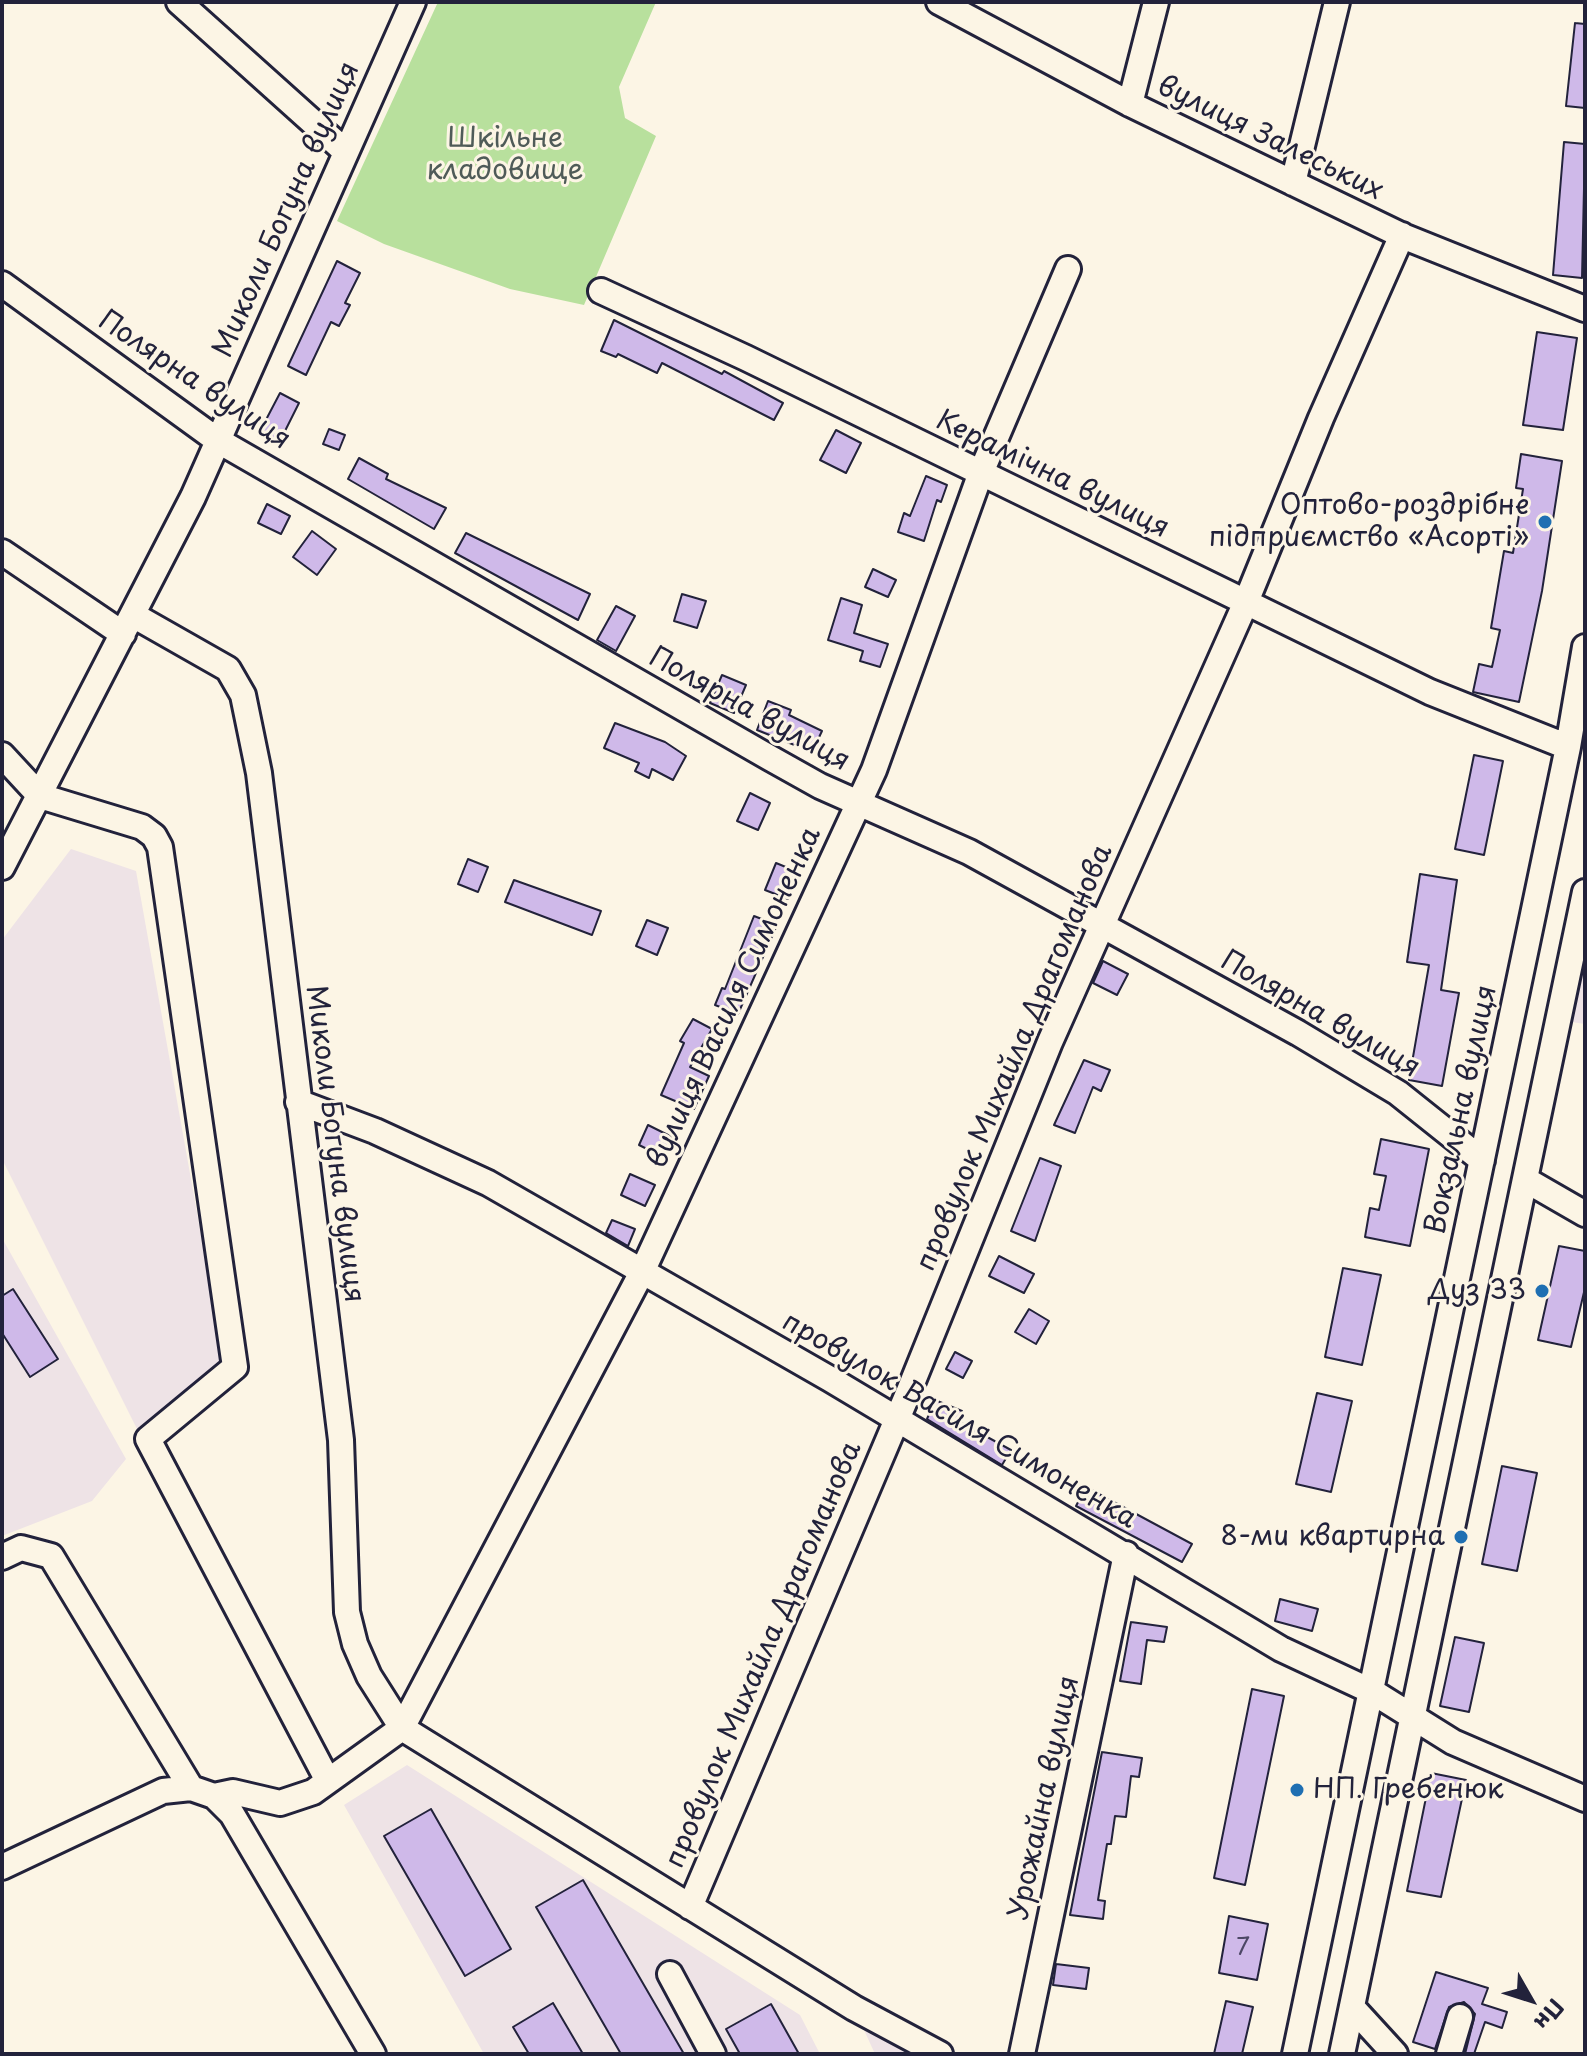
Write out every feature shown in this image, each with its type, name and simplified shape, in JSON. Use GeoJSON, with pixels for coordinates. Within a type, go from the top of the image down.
{"type":"FeatureCollection","features":[{"type":"Feature","properties":{"kind":"street"},"geometry":{"type":"LineString","coordinates":[[179,2],[346,152]]}},
{"type":"Feature","properties":{"kind":"street","name":"Миколи Богуна вулиця"},"geometry":{"type":"LineString","coordinates":[[2,867],[193,497],[413,2]]}},
{"type":"Feature","properties":{"kind":"street","name":"вулиця Залеських"},"geometry":{"type":"LineString","coordinates":[[939,2],[1130,104],[1402,235],[1585,309]]}},
{"type":"Feature","properties":{"kind":"street"},"geometry":{"type":"LineString","coordinates":[[1130,104],[1156,2]]}},
{"type":"Feature","properties":{"kind":"street"},"geometry":{"type":"LineString","coordinates":[[1293,183],[1337,2]]}},
{"type":"Feature","properties":{"kind":"street","name":"провулок Михайла Драгоманова"},"geometry":{"type":"LineString","coordinates":[[690,1907],[896,1421],[1050,1042],[1246,602],[1321,418],[1402,235]]}},
{"type":"Feature","properties":{"kind":"street","name":"вулиця Василя Симоненка"},"geometry":{"type":"LineString","coordinates":[[402,1728],[642,1272],[858,803],[901,698],[980,475],[1068,269]]}},
{"type":"Feature","properties":{"kind":"street","name":"Полярна вулиця"},"geometry":{"type":"LineString","coordinates":[[2,284],[217,440],[770,758],[858,803],[969,852],[1379,1080],[1435,1119],[1482,1160]]}},
{"type":"Feature","properties":{"kind":"street","name":"Керамічна вулиця"},"geometry":{"type":"LineString","coordinates":[[601,291],[746,358],[980,475],[1430,692],[1568,747]]}},
{"type":"Feature","properties":{"kind":"street"},"geometry":{"type":"LineString","coordinates":[[2,552],[128,624]]}},
{"type":"Feature","properties":{"kind":"street","name":"Миколи Богуна вулиця"},"geometry":{"type":"LineString","coordinates":[[128,624],[228,669],[243,695],[259,773],[341,1440],[347,1612],[355,1644],[369,1676],[402,1728]]}},
{"type":"Feature","properties":{"kind":"street","name":"Вокзальна вулиця"},"geometry":{"type":"LineString","coordinates":[[1295,2054],[1568,747],[1585,647]]}},
{"type":"Feature","properties":{"kind":"street"},"geometry":{"type":"LineString","coordinates":[[2,755],[40,796],[142,827],[154,836],[160,847],[235,1367],[148,1439],[328,1781]]}},
{"type":"Feature","properties":{"kind":"street"},"geometry":{"type":"LineString","coordinates":[[1342,2054],[1585,892]]}},
{"type":"Feature","properties":{"kind":"street","name":"провулок Василя Симоненка"},"geometry":{"type":"LineString","coordinates":[[298,1102],[375,1131],[488,1183],[830,1379],[1281,1649],[1373,1692],[1453,1742],[1585,1799]]}},
{"type":"Feature","properties":{"kind":"street"},"geometry":{"type":"LineString","coordinates":[[1526,1180],[1585,1214]]}},
{"type":"Feature","properties":{"kind":"street"},"geometry":{"type":"LineString","coordinates":[[2,1557],[21,1548],[51,1556],[203,1792],[232,1814],[373,2054]]}},
{"type":"Feature","properties":{"kind":"street","name":"Урожайна вулиця"},"geometry":{"type":"LineString","coordinates":[[1022,2054],[1126,1554]]}},
{"type":"Feature","properties":{"kind":"street"},"geometry":{"type":"LineString","coordinates":[[2,1867],[163,1791],[233,1792],[280,1803],[313,1792],[402,1728],[854,2008],[940,2054]]}},
{"type":"Feature","properties":{"kind":"street"},"geometry":{"type":"LineString","coordinates":[[670,1974],[713,2054]]}},
{"type":"Feature","properties":{"kind":"street"},"geometry":{"type":"LineString","coordinates":[[1352,2007],[1395,2054]]}},
{"type":"Feature","properties":{"kind":"street"},"geometry":{"type":"LineString","coordinates":[[1449,2054],[1460,2017]]}},
{"type":"Feature","properties":{"kind":"shaded area"},"geometry":{"type":"Polygon","coordinates":[[[71,849],[136,871],[224,1364],[138,1431],[2,1159],[2,940],[71,849]]]}},
{"type":"Feature","properties":{"kind":"shaded area"},"geometry":{"type":"Polygon","coordinates":[[[1585,928],[1585,1024],[1565,1021],[1585,928]]]}},
{"type":"Feature","properties":{"kind":"shaded area"},"geometry":{"type":"Polygon","coordinates":[[[2,1238],[126,1459],[92,1501],[2,1536],[2,1238]]]}},
{"type":"Feature","properties":{"kind":"shaded area"},"geometry":{"type":"Polygon","coordinates":[[[407,1765],[800,2015],[820,2054],[484,2054],[344,1805],[407,1765]]]}},
{"type":"Feature","properties":{"kind":"shaded area"},"geometry":{"type":"Polygon","coordinates":[[[854,2008],[937,2054],[875,2054],[854,2008]]]}},
{"type":"Feature","properties":{"kind":"green space","name":"Шкільне кладовище"},"geometry":{"type":"Polygon","coordinates":[[[438,2],[656,2],[619,87],[625,118],[656,136],[584,305],[510,289],[384,244],[337,221],[438,2]]]}},
{"type":"Feature","properties":{"kind":"building"},"geometry":{"type":"Polygon","coordinates":[[[1575,23],[1585,24],[1585,108],[1566,106],[1575,23]]]}},
{"type":"Feature","properties":{"kind":"building"},"geometry":{"type":"Polygon","coordinates":[[[1564,142],[1585,144],[1582,278],[1553,275],[1564,142]]]}},
{"type":"Feature","properties":{"kind":"building"},"geometry":{"type":"Polygon","coordinates":[[[337,261],[360,273],[345,303],[350,305],[339,326],[331,322],[306,375],[288,366],[337,261]]]}},
{"type":"Feature","properties":{"kind":"building"},"geometry":{"type":"Polygon","coordinates":[[[614,320],[722,374],[724,371],[783,403],[774,420],[662,363],[657,373],[618,354],[616,357],[601,351],[614,320]]]}},
{"type":"Feature","properties":{"kind":"building"},"geometry":{"type":"Polygon","coordinates":[[[1537,332],[1577,338],[1563,430],[1523,425],[1537,332]]]}},
{"type":"Feature","properties":{"kind":"building"},"geometry":{"type":"Polygon","coordinates":[[[280,393],[299,403],[278,445],[258,435],[280,393]]]}},
{"type":"Feature","properties":{"kind":"building"},"geometry":{"type":"Polygon","coordinates":[[[329,429],[345,435],[339,450],[323,444],[329,429]]]}},
{"type":"Feature","properties":{"kind":"building"},"geometry":{"type":"Polygon","coordinates":[[[836,430],[861,443],[846,473],[820,460],[836,430]]]}},
{"type":"Feature","properties":{"kind":"building"},"geometry":{"type":"Polygon","coordinates":[[[1521,454],[1562,461],[1542,591],[1519,702],[1473,692],[1479,664],[1492,667],[1500,630],[1491,628],[1504,551],[1513,553],[1523,489],[1516,488],[1521,454]]]}},
{"type":"Feature","properties":{"kind":"building"},"geometry":{"type":"Polygon","coordinates":[[[359,458],[388,474],[386,479],[446,508],[434,529],[348,479],[359,458]]]}},
{"type":"Feature","properties":{"kind":"building"},"geometry":{"type":"Polygon","coordinates":[[[926,476],[947,485],[941,502],[937,500],[924,541],[898,532],[904,513],[910,516],[926,476]]]}},
{"type":"Feature","properties":{"kind":"building"},"geometry":{"type":"Polygon","coordinates":[[[267,504],[290,516],[281,534],[258,523],[267,504]]]}},
{"type":"Feature","properties":{"kind":"building"},"geometry":{"type":"Polygon","coordinates":[[[312,531],[336,549],[317,575],[293,557],[312,531]]]}},
{"type":"Feature","properties":{"kind":"building"},"geometry":{"type":"Polygon","coordinates":[[[466,533],[590,594],[578,620],[455,553],[466,533]]]}},
{"type":"Feature","properties":{"kind":"building"},"geometry":{"type":"Polygon","coordinates":[[[873,569],[896,580],[888,597],[865,587],[873,569]]]}},
{"type":"Feature","properties":{"kind":"building"},"geometry":{"type":"Polygon","coordinates":[[[682,594],[706,601],[697,628],[674,621],[682,594]]]}},
{"type":"Feature","properties":{"kind":"building"},"geometry":{"type":"Polygon","coordinates":[[[841,598],[862,605],[854,633],[888,644],[880,667],[860,661],[863,651],[828,640],[841,598]]]}},
{"type":"Feature","properties":{"kind":"building"},"geometry":{"type":"Polygon","coordinates":[[[616,606],[635,616],[616,651],[597,640],[616,606]]]}},
{"type":"Feature","properties":{"kind":"building"},"geometry":{"type":"Polygon","coordinates":[[[722,675],[746,685],[734,713],[710,703],[722,675]]]}},
{"type":"Feature","properties":{"kind":"building"},"geometry":{"type":"Polygon","coordinates":[[[768,701],[791,710],[789,715],[822,731],[812,752],[757,730],[768,701]]]}},
{"type":"Feature","properties":{"kind":"building"},"geometry":{"type":"Polygon","coordinates":[[[615,723],[665,742],[686,756],[673,780],[652,769],[649,778],[635,771],[639,763],[604,748],[615,723]]]}},
{"type":"Feature","properties":{"kind":"building"},"geometry":{"type":"Polygon","coordinates":[[[1474,755],[1503,761],[1484,855],[1455,849],[1474,755]]]}},
{"type":"Feature","properties":{"kind":"building"},"geometry":{"type":"Polygon","coordinates":[[[750,793],[770,803],[758,830],[737,821],[750,793]]]}},
{"type":"Feature","properties":{"kind":"building"},"geometry":{"type":"Polygon","coordinates":[[[468,859],[488,867],[478,892],[458,884],[468,859]]]}},
{"type":"Feature","properties":{"kind":"building"},"geometry":{"type":"Polygon","coordinates":[[[776,863],[798,872],[788,899],[765,890],[776,863]]]}},
{"type":"Feature","properties":{"kind":"building"},"geometry":{"type":"Polygon","coordinates":[[[1420,874],[1457,880],[1441,990],[1459,993],[1442,1086],[1409,1080],[1429,965],[1407,962],[1420,874]]]}},
{"type":"Feature","properties":{"kind":"building"},"geometry":{"type":"Polygon","coordinates":[[[514,880],[601,911],[592,935],[505,902],[514,880]]]}},
{"type":"Feature","properties":{"kind":"building"},"geometry":{"type":"Polygon","coordinates":[[[754,916],[777,925],[738,1014],[715,1005],[722,988],[725,989],[754,916]]]}},
{"type":"Feature","properties":{"kind":"building"},"geometry":{"type":"Polygon","coordinates":[[[647,920],[668,928],[657,955],[636,946],[647,920]]]}},
{"type":"Feature","properties":{"kind":"building"},"geometry":{"type":"Polygon","coordinates":[[[1103,961],[1128,974],[1117,995],[1093,983],[1103,961]]]}},
{"type":"Feature","properties":{"kind":"building"},"geometry":{"type":"Polygon","coordinates":[[[693,1019],[712,1029],[690,1067],[709,1076],[694,1109],[661,1095],[684,1043],[680,1041],[693,1019]]]}},
{"type":"Feature","properties":{"kind":"building"},"geometry":{"type":"Polygon","coordinates":[[[1084,1060],[1110,1070],[1101,1091],[1093,1087],[1075,1133],[1054,1125],[1084,1060]]]}},
{"type":"Feature","properties":{"kind":"building"},"geometry":{"type":"Polygon","coordinates":[[[648,1125],[674,1138],[665,1158],[639,1145],[648,1125]]]}},
{"type":"Feature","properties":{"kind":"building"},"geometry":{"type":"Polygon","coordinates":[[[1381,1139],[1429,1149],[1410,1246],[1365,1237],[1370,1208],[1379,1210],[1386,1176],[1374,1174],[1381,1139]]]}},
{"type":"Feature","properties":{"kind":"building"},"geometry":{"type":"Polygon","coordinates":[[[1040,1158],[1061,1166],[1035,1241],[1011,1231],[1040,1158]]]}},
{"type":"Feature","properties":{"kind":"building"},"geometry":{"type":"Polygon","coordinates":[[[630,1174],[655,1185],[645,1206],[621,1195],[630,1174]]]}},
{"type":"Feature","properties":{"kind":"building"},"geometry":{"type":"Polygon","coordinates":[[[612,1220],[635,1229],[628,1246],[606,1233],[612,1220]]]}},
{"type":"Feature","properties":{"kind":"building"},"geometry":{"type":"Polygon","coordinates":[[[1559,1246],[1585,1251],[1585,1288],[1571,1347],[1538,1340],[1559,1246]]]}},
{"type":"Feature","properties":{"kind":"building"},"geometry":{"type":"Polygon","coordinates":[[[999,1256],[1034,1274],[1024,1293],[989,1276],[999,1256]]]}},
{"type":"Feature","properties":{"kind":"building"},"geometry":{"type":"Polygon","coordinates":[[[1343,1268],[1381,1275],[1362,1365],[1325,1357],[1343,1268]]]}},
{"type":"Feature","properties":{"kind":"building"},"geometry":{"type":"Polygon","coordinates":[[[13,1289],[58,1359],[30,1377],[2,1333],[2,1296],[13,1289]]]}},
{"type":"Feature","properties":{"kind":"building"},"geometry":{"type":"Polygon","coordinates":[[[1029,1309],[1049,1321],[1036,1344],[1015,1332],[1029,1309]]]}},
{"type":"Feature","properties":{"kind":"building"},"geometry":{"type":"Polygon","coordinates":[[[955,1352],[972,1361],[963,1378],[946,1369],[955,1352]]]}},
{"type":"Feature","properties":{"kind":"building"},"geometry":{"type":"Polygon","coordinates":[[[1317,1393],[1352,1401],[1331,1492],[1296,1484],[1317,1393]]]}},
{"type":"Feature","properties":{"kind":"building"},"geometry":{"type":"Polygon","coordinates":[[[935,1400],[962,1411],[958,1421],[1011,1450],[1002,1465],[927,1419],[935,1400]]]}},
{"type":"Feature","properties":{"kind":"building"},"geometry":{"type":"Polygon","coordinates":[[[1502,1466],[1537,1473],[1517,1571],[1482,1564],[1502,1466]]]}},
{"type":"Feature","properties":{"kind":"building"},"geometry":{"type":"Polygon","coordinates":[[[1086,1487],[1192,1544],[1182,1562],[1076,1506],[1086,1487]]]}},
{"type":"Feature","properties":{"kind":"building"},"geometry":{"type":"Polygon","coordinates":[[[1280,1599],[1318,1609],[1312,1631],[1275,1621],[1280,1599]]]}},
{"type":"Feature","properties":{"kind":"building"},"geometry":{"type":"Polygon","coordinates":[[[1131,1622],[1167,1627],[1164,1642],[1147,1640],[1141,1684],[1120,1681],[1131,1622]]]}},
{"type":"Feature","properties":{"kind":"building"},"geometry":{"type":"Polygon","coordinates":[[[1455,1637],[1484,1643],[1469,1712],[1440,1706],[1455,1637]]]}},
{"type":"Feature","properties":{"kind":"building"},"geometry":{"type":"Polygon","coordinates":[[[1252,1689],[1284,1696],[1245,1885],[1214,1878],[1252,1689]]]}},
{"type":"Feature","properties":{"kind":"building"},"geometry":{"type":"Polygon","coordinates":[[[1102,1752],[1142,1758],[1139,1777],[1131,1776],[1126,1817],[1115,1816],[1111,1844],[1107,1844],[1098,1900],[1105,1901],[1103,1919],[1070,1915],[1102,1752]]]}},
{"type":"Feature","properties":{"kind":"building"},"geometry":{"type":"Polygon","coordinates":[[[1431,1773],[1466,1780],[1441,1897],[1407,1891],[1431,1773]]]}},
{"type":"Feature","properties":{"kind":"building"},"geometry":{"type":"Polygon","coordinates":[[[431,1809],[511,1949],[465,1976],[384,1836],[431,1809]]]}},
{"type":"Feature","properties":{"kind":"building"},"geometry":{"type":"Polygon","coordinates":[[[583,1880],[684,2054],[621,2054],[536,1907],[583,1880]]]}},
{"type":"Feature","properties":{"kind":"building"},"geometry":{"type":"Polygon","coordinates":[[[1229,1916],[1268,1924],[1257,1980],[1219,1973],[1229,1916]]]}},
{"type":"Feature","properties":{"kind":"building"},"geometry":{"type":"Polygon","coordinates":[[[1056,1964],[1089,1968],[1086,1989],[1053,1985],[1056,1964]]]}},
{"type":"Feature","properties":{"kind":"building"},"geometry":{"type":"Polygon","coordinates":[[[1436,1972],[1488,1988],[1482,2004],[1507,2012],[1502,2028],[1485,2022],[1474,2054],[1465,2054],[1475,2014],[1464,2002],[1449,2007],[1435,2049],[1413,2042],[1436,1972]]]}},
{"type":"Feature","properties":{"kind":"building"},"geometry":{"type":"Polygon","coordinates":[[[1226,2001],[1253,2007],[1242,2054],[1214,2054],[1226,2001]]]}},
{"type":"Feature","properties":{"kind":"building"},"geometry":{"type":"Polygon","coordinates":[[[553,2003],[583,2054],[529,2054],[513,2027],[553,2003]]]}},
{"type":"Feature","properties":{"kind":"building"},"geometry":{"type":"Polygon","coordinates":[[[771,2004],[799,2054],[740,2054],[726,2029],[771,2004]]]}},
{"type":"Feature","properties":{"kind":"place","name":"Оптово-роздрібне підприємство «Асортi»"},"geometry":{"type":"Point","coordinates":[1545,522]}},
{"type":"Feature","properties":{"kind":"place","name":"Дуз 33"},"geometry":{"type":"Point","coordinates":[1542,1291]}},
{"type":"Feature","properties":{"kind":"place","name":"8-ми квартирна"},"geometry":{"type":"Point","coordinates":[1461,1537]}},
{"type":"Feature","properties":{"kind":"place","name":"НП. Гребенюк"},"geometry":{"type":"Point","coordinates":[1297,1790]}}]}
